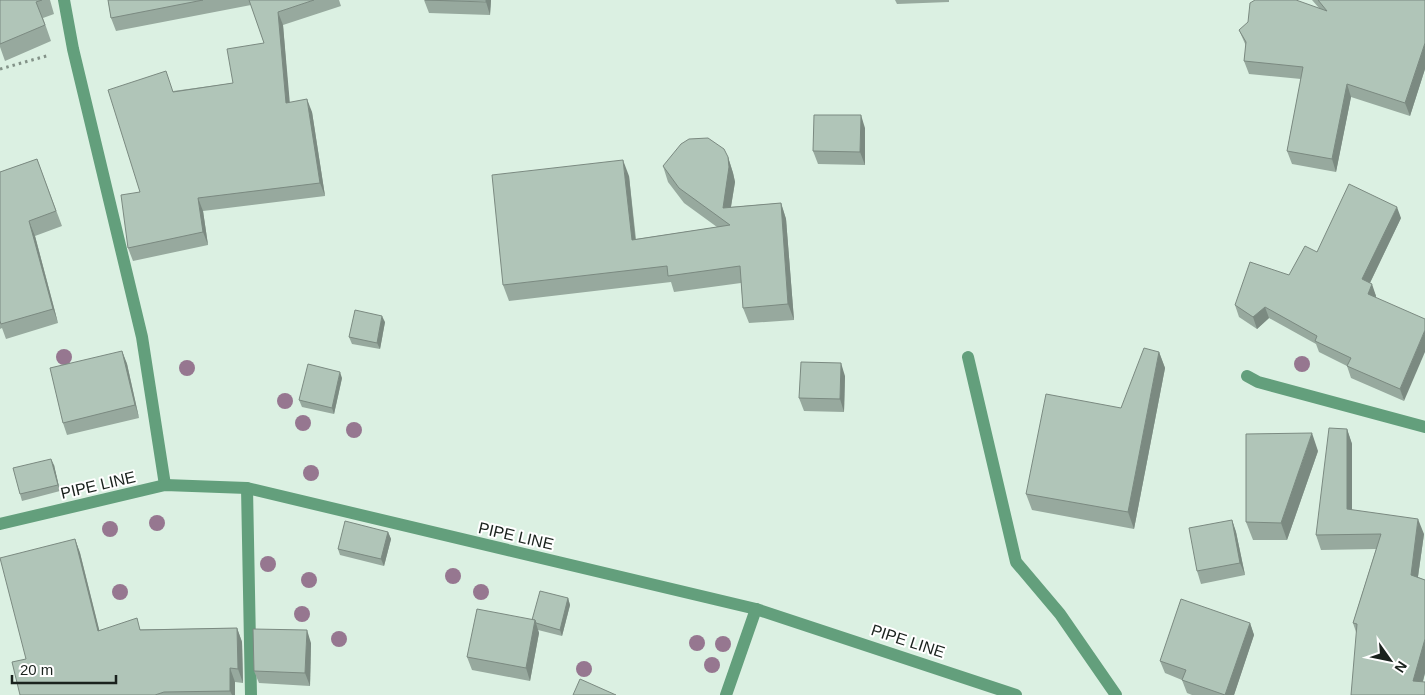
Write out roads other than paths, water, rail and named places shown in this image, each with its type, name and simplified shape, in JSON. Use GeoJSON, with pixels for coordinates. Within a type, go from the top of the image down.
{"type":"FeatureCollection","features":[{"type":"Feature","properties":{"kind":"street"},"geometry":{"type":"LineString","coordinates":[[64,0],[73,49],[142,337],[165,486]]}},
{"type":"Feature","properties":{"kind":"street"},"geometry":{"type":"LineString","coordinates":[[968,357],[1016,562],[1060,614],[1116,695]]}},
{"type":"Feature","properties":{"kind":"street"},"geometry":{"type":"LineString","coordinates":[[1247,376],[1258,382],[1425,427]]}},
{"type":"Feature","properties":{"kind":"street","name":"PIPE LINE"},"geometry":{"type":"LineString","coordinates":[[0,524],[165,486],[247,488],[756,610],[1016,695]]}},
{"type":"Feature","properties":{"kind":"street"},"geometry":{"type":"LineString","coordinates":[[247,488],[251,695]]}},
{"type":"Feature","properties":{"kind":"street"},"geometry":{"type":"LineString","coordinates":[[726,695],[756,610]]}}]}
